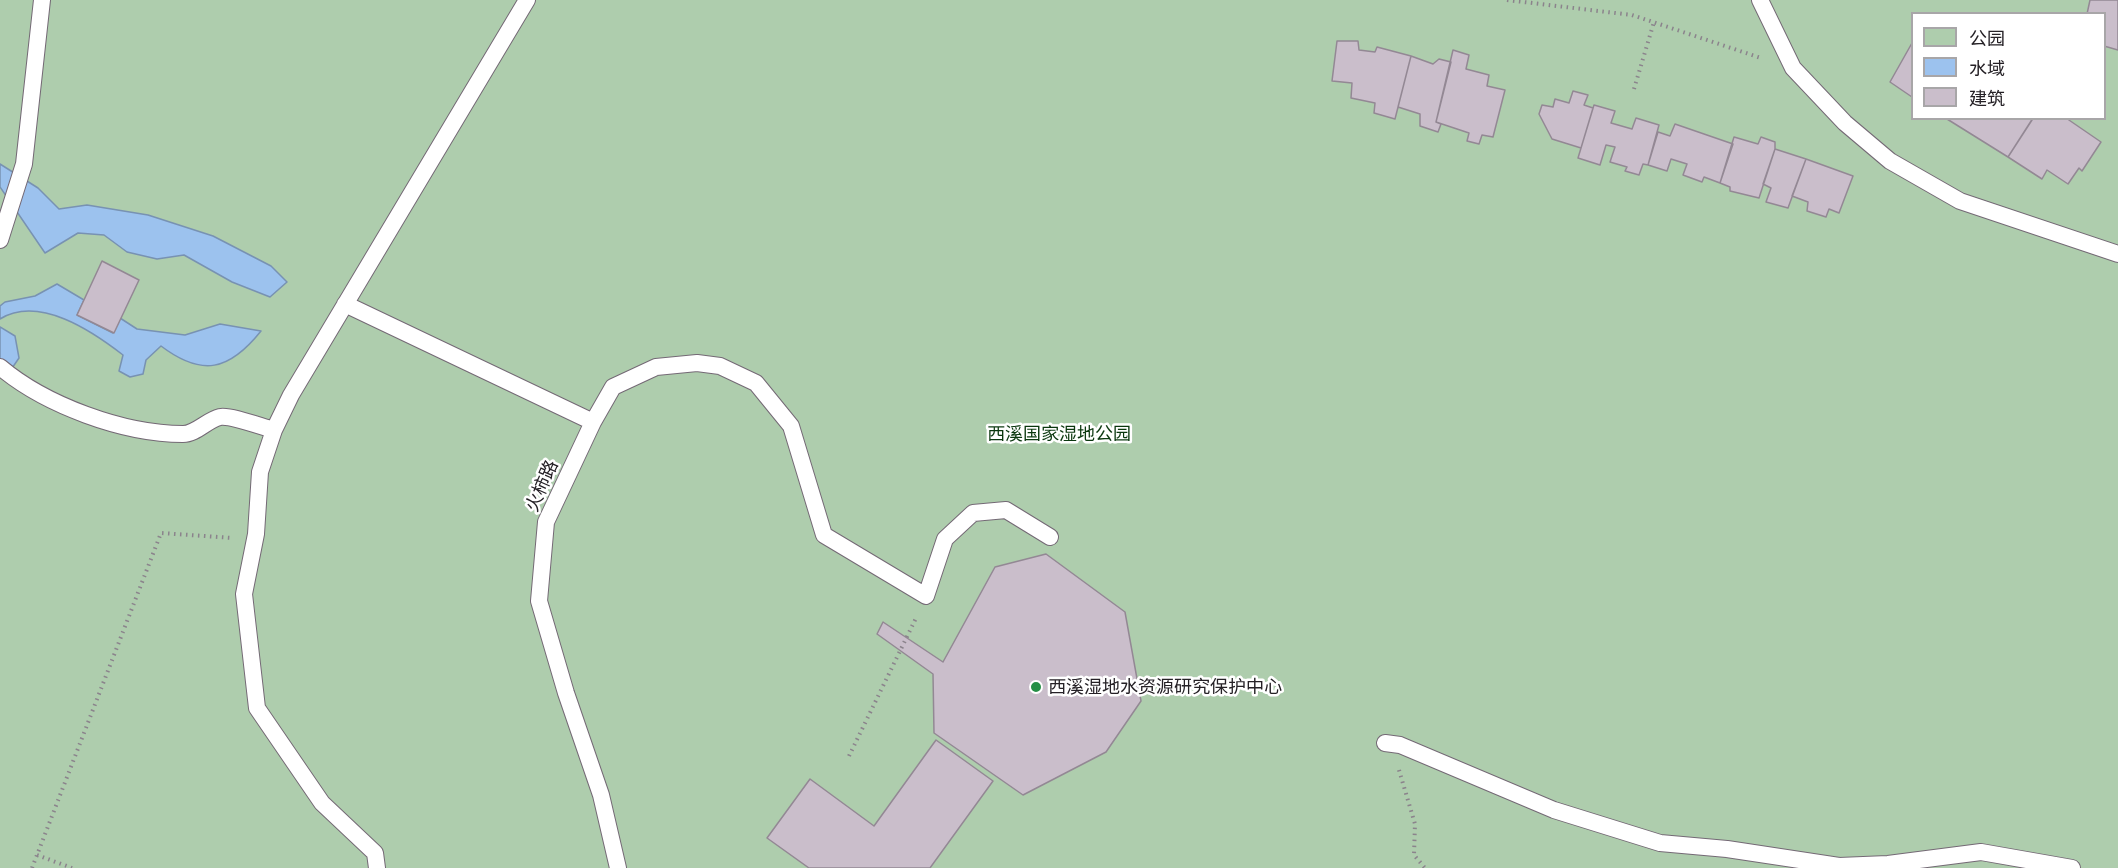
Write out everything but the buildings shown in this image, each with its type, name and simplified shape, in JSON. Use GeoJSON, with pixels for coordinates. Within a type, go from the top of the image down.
{"type":"FeatureCollection","features":[{"type":"Feature","properties":{"kind":"lane"},"geometry":{"type":"LineString","coordinates":[[1,239],[6,203],[24,164],[42,0]]}},
{"type":"Feature","properties":{"kind":"lane"},"geometry":{"type":"LineString","coordinates":[[377,868],[375,853],[322,803],[257,708],[244,594],[254,540],[260,472],[274,430],[345,304],[527,0]]}},
{"type":"Feature","properties":{"kind":"lane"},"geometry":{"type":"LineString","coordinates":[[1760,0],[1793,68],[1845,123],[1890,161],[1960,201],[2118,254]]}},
{"type":"Feature","properties":{"kind":"lane"},"geometry":{"type":"LineString","coordinates":[[345,304],[593,422]]}},
{"type":"Feature","properties":{"kind":"lane","name":"火柿路"},"geometry":{"type":"LineString","coordinates":[[618,868],[601,795],[566,693],[539,601],[546,522],[593,422],[614,387],[656,367],[697,363],[720,366],[756,383],[791,426],[824,535],[926,596]]}},
{"type":"Feature","properties":{"kind":"lane"},"geometry":{"type":"LineString","coordinates":[[0,367],[17,382],[79,412],[148,432],[186,434],[221,417],[274,430]]}},
{"type":"Feature","properties":{"kind":"lane"},"geometry":{"type":"LineString","coordinates":[[926,596],[945,539],[973,513],[1006,510],[1050,537]]}},
{"type":"Feature","properties":{"kind":"lane"},"geometry":{"type":"LineString","coordinates":[[1385,743],[1400,746],[1554,810],[1660,843],[1726,849],[1839,867],[1888,864],[1981,852],[2072,868]]}},
{"type":"Feature","properties":{"kind":"path"},"geometry":{"type":"LineString","coordinates":[[1507,0],[1632,15],[1793,68]]}},
{"type":"Feature","properties":{"kind":"path"},"geometry":{"type":"LineString","coordinates":[[1634,89],[1654,22]]}},
{"type":"Feature","properties":{"kind":"path"},"geometry":{"type":"LineString","coordinates":[[32,868],[161,533],[254,540]]}},
{"type":"Feature","properties":{"kind":"path"},"geometry":{"type":"LineString","coordinates":[[849,756],[926,596]]}},
{"type":"Feature","properties":{"kind":"path"},"geometry":{"type":"LineString","coordinates":[[1385,743],[1402,778],[1415,824],[1414,855],[1425,868]]}},
{"type":"Feature","properties":{"kind":"path"},"geometry":{"type":"LineString","coordinates":[[37,855],[72,868]]}},
{"type":"Feature","properties":{"kind":"green space","name":"西溪国家湿地公园"},"geometry":{"type":"Polygon","coordinates":[[[0,0],[2118,0],[2118,868],[0,868],[0,0]]]}},
{"type":"Feature","properties":{"kind":"water"},"geometry":{"type":"Polygon","coordinates":[[[0,164],[38,188],[59,209],[87,205],[148,215],[213,236],[271,266],[287,282],[270,297],[232,282],[184,255],[157,259],[127,252],[104,235],[78,233],[45,253],[0,187],[0,164]]]}},
{"type":"Feature","properties":{"kind":"water"},"geometry":{"type":"Polygon","coordinates":[[[57,284],[84,300],[77,315],[113,333],[120,318],[137,329],[185,335],[220,324],[261,331],[238,355],[214,365],[189,362],[161,346],[146,360],[143,374],[130,377],[119,371],[123,355],[96,336],[64,319],[31,311],[15,313],[0,319],[0,306],[5,302],[35,296],[57,284]]]}},
{"type":"Feature","properties":{"kind":"water"},"geometry":{"type":"Polygon","coordinates":[[[0,327],[15,336],[19,358],[8,374],[0,369],[0,327]]]}},
{"type":"Feature","properties":{"kind":"place","name":"西溪湿地水资源研究保护中心"},"geometry":{"type":"Point","coordinates":[1036,687]}}]}
